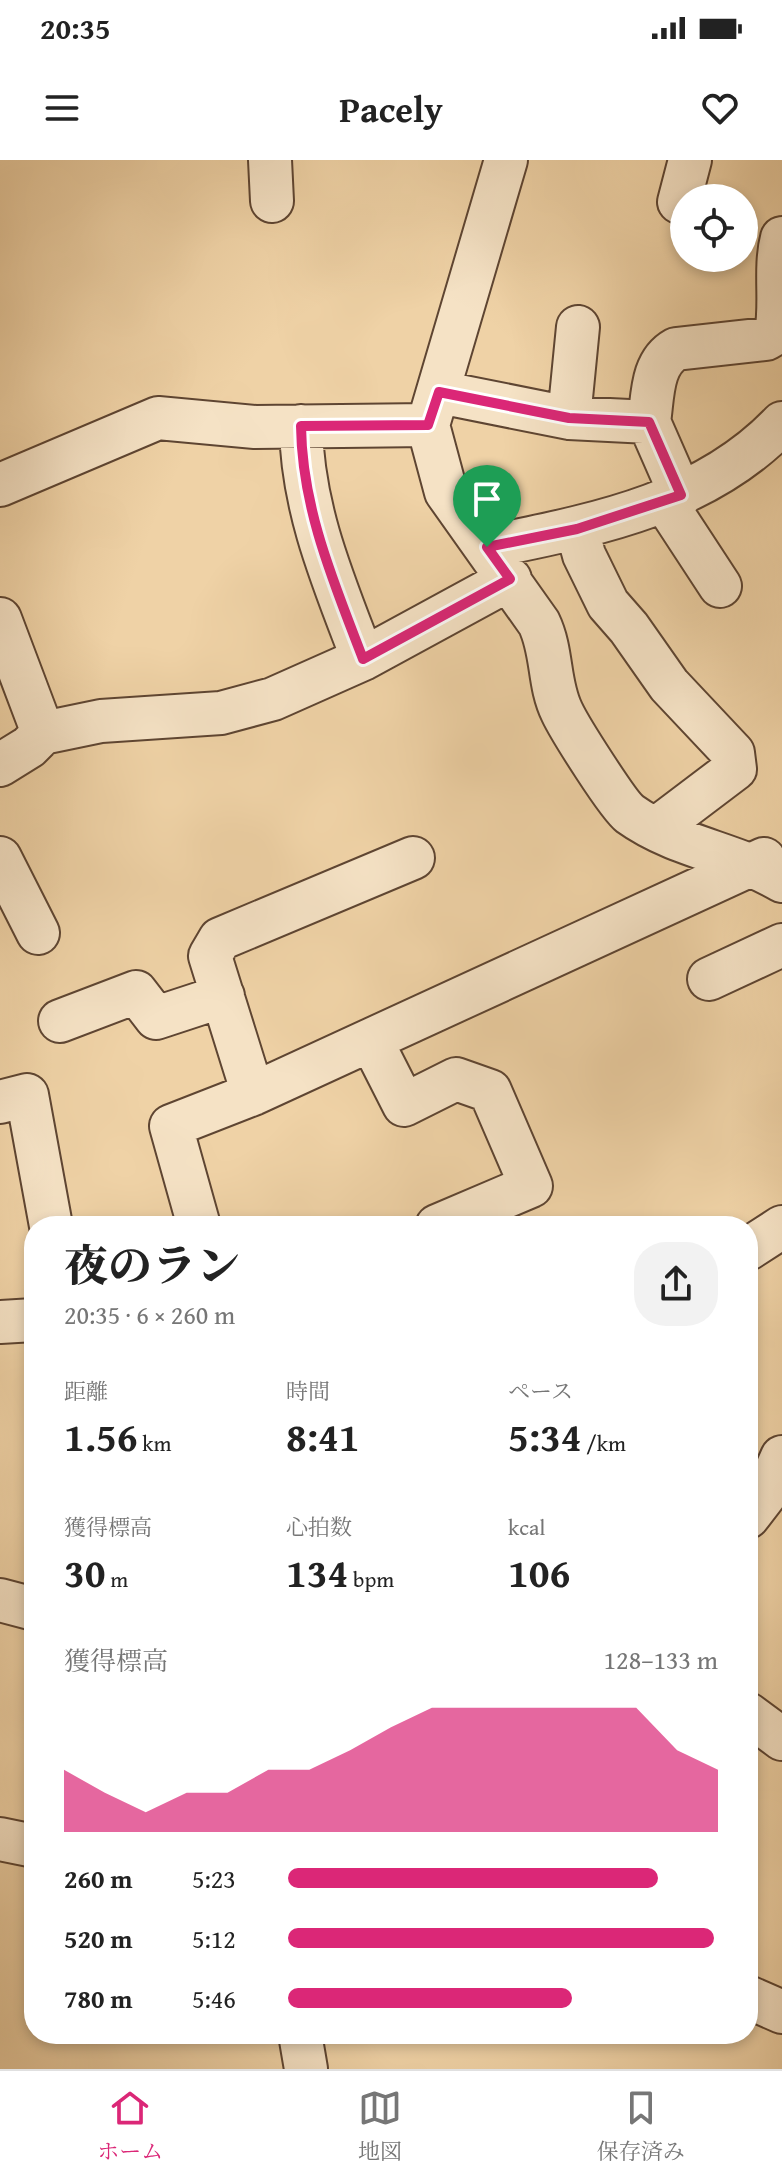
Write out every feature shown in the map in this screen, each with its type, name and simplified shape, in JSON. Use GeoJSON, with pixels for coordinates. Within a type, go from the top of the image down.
{"type":"FeatureCollection","features":[{"type":"Feature","properties":{"kind":"street"},"geometry":{"type":"LineString","coordinates":[[270,160],[272,201]]}},
{"type":"Feature","properties":{"kind":"street"},"geometry":{"type":"LineString","coordinates":[[506,160],[434,408],[446,492],[499,563],[547,640],[552,684],[562,713],[628,813],[718,855],[773,865]]}},
{"type":"Feature","properties":{"kind":"street"},"geometry":{"type":"LineString","coordinates":[[684,184],[690,160]]}},
{"type":"Feature","properties":{"kind":"street"},"geometry":{"type":"LineString","coordinates":[[720,586],[673,498],[649,422],[658,367],[665,355],[676,349],[766,339],[779,345],[782,241]]}},
{"type":"Feature","properties":{"kind":"street"},"geometry":{"type":"LineString","coordinates":[[569,418],[578,327]]}},
{"type":"Feature","properties":{"kind":"street"},"geometry":{"type":"LineString","coordinates":[[0,485],[158,418],[255,427],[301,426],[434,408],[649,422]]}},
{"type":"Feature","properties":{"kind":"street"},"geometry":{"type":"LineString","coordinates":[[0,765],[29,747],[43,733],[101,721],[221,713],[273,699],[363,659],[499,563],[577,529],[673,498],[751,453],[782,423]]}},
{"type":"Feature","properties":{"kind":"street"},"geometry":{"type":"LineString","coordinates":[[301,426],[301,459],[320,546],[363,659]]}},
{"type":"Feature","properties":{"kind":"street"},"geometry":{"type":"LineString","coordinates":[[577,529],[584,555],[608,604],[669,685],[733,753],[735,769],[657,828]]}},
{"type":"Feature","properties":{"kind":"street"},"geometry":{"type":"LineString","coordinates":[[0,619],[43,733]]}},
{"type":"Feature","properties":{"kind":"street"},"geometry":{"type":"LineString","coordinates":[[0,858],[38,933]]}},
{"type":"Feature","properties":{"kind":"street"},"geometry":{"type":"LineString","coordinates":[[253,1094],[210,956],[220,939],[413,858]]}},
{"type":"Feature","properties":{"kind":"street"},"geometry":{"type":"LineString","coordinates":[[196,1216],[171,1126],[253,1094],[773,865]]}},
{"type":"Feature","properties":{"kind":"street"},"geometry":{"type":"LineString","coordinates":[[709,979],[782,945]]}},
{"type":"Feature","properties":{"kind":"street"},"geometry":{"type":"LineString","coordinates":[[60,1021],[136,992],[156,1018],[223,996]]}},
{"type":"Feature","properties":{"kind":"street"},"geometry":{"type":"LineString","coordinates":[[371,1040],[404,1105],[456,1079],[490,1091],[531,1186],[460,1216]]}},
{"type":"Feature","properties":{"kind":"street"},"geometry":{"type":"LineString","coordinates":[[0,1102],[27,1095],[49,1216]]}},
{"type":"Feature","properties":{"kind":"street"},"geometry":{"type":"LineString","coordinates":[[758,1243],[782,1227]]}},
{"type":"Feature","properties":{"kind":"street"},"geometry":{"type":"LineString","coordinates":[[0,1322],[24,1321]]}},
{"type":"Feature","properties":{"kind":"street"},"geometry":{"type":"LineString","coordinates":[[758,1504],[782,1457]]}},
{"type":"Feature","properties":{"kind":"street"},"geometry":{"type":"LineString","coordinates":[[0,1600],[24,1606]]}},
{"type":"Feature","properties":{"kind":"street"},"geometry":{"type":"LineString","coordinates":[[758,1721],[782,1739]]}},
{"type":"Feature","properties":{"kind":"street"},"geometry":{"type":"LineString","coordinates":[[0,1839],[24,1844]]}},
{"type":"Feature","properties":{"kind":"street"},"geometry":{"type":"LineString","coordinates":[[758,2001],[782,2012]]}},
{"type":"Feature","properties":{"kind":"street"},"geometry":{"type":"LineString","coordinates":[[302,2044],[306,2069]]}},
{"type":"Feature","properties":{"kind":"route"},"geometry":{"type":"LineString","coordinates":[[439,392],[569,418],[649,422],[653,427],[681,495],[577,529],[487,547],[510,579],[475,601],[363,659],[320,546],[301,459],[301,426],[428,425],[439,392]]}}]}
